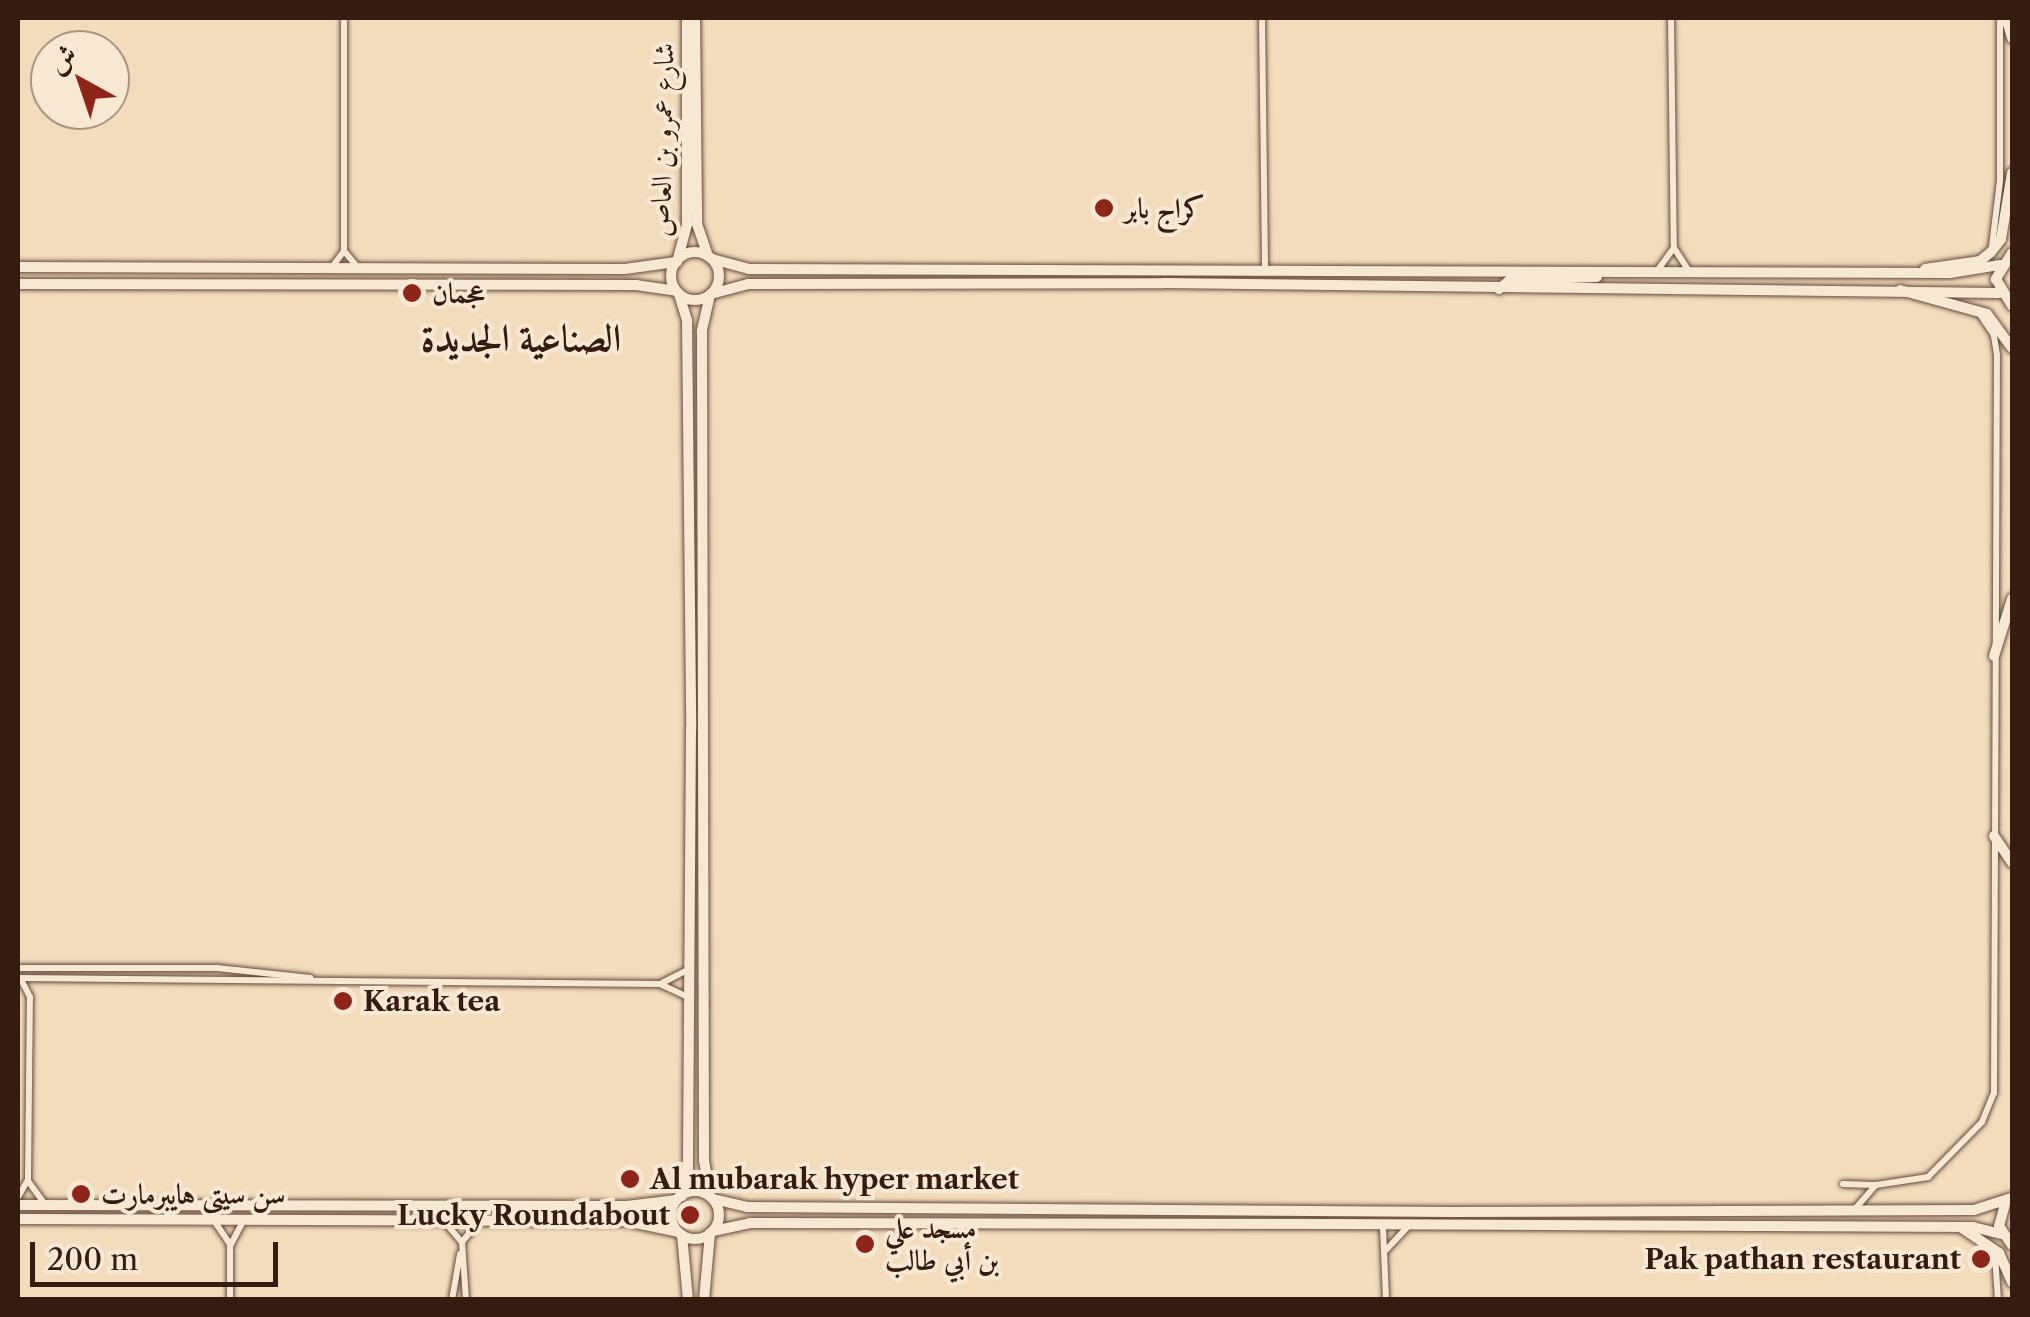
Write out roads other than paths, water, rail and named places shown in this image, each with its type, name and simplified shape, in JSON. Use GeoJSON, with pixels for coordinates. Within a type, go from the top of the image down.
{"type":"FeatureCollection","features":[{"type":"Feature","properties":{"kind":"main road","name":"شارع عمرو بن العاص"},"geometry":{"type":"LineString","coordinates":[[676,262],[687,224],[686,18]]}},
{"type":"Feature","properties":{"kind":"main road","name":"شارع عمرو بن العاص"},"geometry":{"type":"LineString","coordinates":[[695,18],[697,216],[710,258]]}},
{"type":"Feature","properties":{"kind":"main road"},"geometry":{"type":"LineString","coordinates":[[2003,18],[2012,38]]}},
{"type":"Feature","properties":{"kind":"main road"},"geometry":{"type":"LineString","coordinates":[[1914,273],[1980,261],[1991,252],[2000,239],[2012,172]]}},
{"type":"Feature","properties":{"kind":"main road"},"geometry":{"type":"LineString","coordinates":[[18,267],[637,269],[676,262],[691,253],[750,269],[1970,273],[2000,265],[2012,252]]}},
{"type":"Feature","properties":{"kind":"main road"},"geometry":{"type":"LineString","coordinates":[[704,1300],[712,1232],[719,1211],[712,1198],[704,1160],[702,331],[710,294],[719,277],[710,258]]}},
{"type":"Feature","properties":{"kind":"main road"},"geometry":{"type":"LineString","coordinates":[[676,262],[678,292],[687,321],[692,728],[694,758],[706,756]]}},
{"type":"Feature","properties":{"kind":"main road"},"geometry":{"type":"LineString","coordinates":[[1999,293],[2000,265]]}},
{"type":"Feature","properties":{"kind":"main road"},"geometry":{"type":"LineString","coordinates":[[215,284],[227,271],[280,268]]}},
{"type":"Feature","properties":{"kind":"main road"},"geometry":{"type":"LineString","coordinates":[[1214,284],[1256,279],[1265,269]]}},
{"type":"Feature","properties":{"kind":"main road"},"geometry":{"type":"LineString","coordinates":[[1499,289],[1510,280],[1588,278],[1606,272]]}},
{"type":"Feature","properties":{"kind":"main road"},"geometry":{"type":"LineString","coordinates":[[18,284],[621,284],[678,292],[694,300],[748,284],[1214,284],[1499,289],[1895,287],[1999,293],[2012,306]]}},
{"type":"Feature","properties":{"kind":"main road"},"geometry":{"type":"LineString","coordinates":[[1895,287],[1936,305],[1975,309],[1997,321],[2012,348]]}},
{"type":"Feature","properties":{"kind":"main road"},"geometry":{"type":"LineString","coordinates":[[1994,656],[2012,599]]}},
{"type":"Feature","properties":{"kind":"main road"},"geometry":{"type":"LineString","coordinates":[[688,1300],[680,1233],[672,1220],[688,1169],[692,728]]}},
{"type":"Feature","properties":{"kind":"main road"},"geometry":{"type":"LineString","coordinates":[[689,796],[699,796],[704,828]]}},
{"type":"Feature","properties":{"kind":"main road"},"geometry":{"type":"LineString","coordinates":[[1994,836],[2012,864]]}},
{"type":"Feature","properties":{"kind":"main road"},"geometry":{"type":"LineString","coordinates":[[18,1205],[628,1206],[679,1198],[696,1191],[747,1208],[1423,1212],[1974,1210],[2011,1198]]}},
{"type":"Feature","properties":{"kind":"main road"},"geometry":{"type":"LineString","coordinates":[[2009,1244],[1998,1218],[2011,1198]]}},
{"type":"Feature","properties":{"kind":"main road"},"geometry":{"type":"LineString","coordinates":[[171,1219],[227,1214],[234,1205]]}},
{"type":"Feature","properties":{"kind":"main road"},"geometry":{"type":"LineString","coordinates":[[1333,1224],[1365,1211]]}},
{"type":"Feature","properties":{"kind":"main road"},"geometry":{"type":"LineString","coordinates":[[1383,1227],[1387,1218],[1423,1212]]}},
{"type":"Feature","properties":{"kind":"main road"},"geometry":{"type":"LineString","coordinates":[[18,1219],[636,1222],[680,1233],[712,1232],[750,1223],[1961,1227],[2009,1244]]}},
{"type":"Feature","properties":{"kind":"main road"},"geometry":{"type":"LineString","coordinates":[[1961,1227],[1994,1248],[2012,1282]]}},
{"type":"Feature","properties":{"kind":"street"},"geometry":{"type":"LineString","coordinates":[[330,270],[344,250],[344,18]]}},
{"type":"Feature","properties":{"kind":"street"},"geometry":{"type":"LineString","coordinates":[[1262,18],[1265,269]]}},
{"type":"Feature","properties":{"kind":"street"},"geometry":{"type":"LineString","coordinates":[[1670,18],[1674,248],[1692,272]]}},
{"type":"Feature","properties":{"kind":"street"},"geometry":{"type":"LineString","coordinates":[[1991,252],[2000,181],[2003,18]]}},
{"type":"Feature","properties":{"kind":"street"},"geometry":{"type":"LineString","coordinates":[[1655,272],[1674,248]]}},
{"type":"Feature","properties":{"kind":"street"},"geometry":{"type":"LineString","coordinates":[[344,250],[360,270]]}},
{"type":"Feature","properties":{"kind":"street"},"geometry":{"type":"LineString","coordinates":[[1250,270],[1263,250]]}},
{"type":"Feature","properties":{"kind":"street"},"geometry":{"type":"LineString","coordinates":[[1843,1184],[1876,1186],[1928,1177],[1990,1108],[1996,344],[1975,309]]}},
{"type":"Feature","properties":{"kind":"street"},"geometry":{"type":"LineString","coordinates":[[18,968],[217,968],[320,981]]}},
{"type":"Feature","properties":{"kind":"street"},"geometry":{"type":"LineString","coordinates":[[660,984],[690,969]]}},
{"type":"Feature","properties":{"kind":"street"},"geometry":{"type":"LineString","coordinates":[[19,978],[660,984],[690,999]]}},
{"type":"Feature","properties":{"kind":"street"},"geometry":{"type":"LineString","coordinates":[[18,1197],[28,1180],[30,996],[19,978]]}},
{"type":"Feature","properties":{"kind":"street"},"geometry":{"type":"LineString","coordinates":[[30,996],[44,980]]}},
{"type":"Feature","properties":{"kind":"street"},"geometry":{"type":"LineString","coordinates":[[28,1180],[46,1205]]}},
{"type":"Feature","properties":{"kind":"street"},"geometry":{"type":"LineString","coordinates":[[1856,1209],[1876,1186]]}},
{"type":"Feature","properties":{"kind":"street"},"geometry":{"type":"LineString","coordinates":[[211,1219],[230,1246]]}},
{"type":"Feature","properties":{"kind":"street"},"geometry":{"type":"LineString","coordinates":[[230,1300],[230,1246],[246,1219]]}},
{"type":"Feature","properties":{"kind":"street"},"geometry":{"type":"LineString","coordinates":[[440,1220],[462,1242]]}},
{"type":"Feature","properties":{"kind":"street"},"geometry":{"type":"LineString","coordinates":[[466,1300],[462,1242],[482,1220]]}},
{"type":"Feature","properties":{"kind":"street"},"geometry":{"type":"LineString","coordinates":[[1386,1251],[1408,1226]]}},
{"type":"Feature","properties":{"kind":"street"},"geometry":{"type":"LineString","coordinates":[[1383,1227],[1386,1300]]}},
{"type":"Feature","properties":{"kind":"street"},"geometry":{"type":"LineString","coordinates":[[1994,1248],[1998,1300]]}},
{"type":"Feature","properties":{"kind":"street"},"geometry":{"type":"LineString","coordinates":[[452,1300],[452,1271],[461,1253]]}},
{"type":"Feature","properties":{"kind":"place","name":"كراج بابر"},"geometry":{"type":"Point","coordinates":[1104,208]}},
{"type":"Feature","properties":{"kind":"place","name":"عجمان"},"geometry":{"type":"Point","coordinates":[412,293]}},
{"type":"Feature","properties":{"kind":"place","name":"Karak tea"},"geometry":{"type":"Point","coordinates":[343,1001]}},
{"type":"Feature","properties":{"kind":"place","name":"Al mubarak hyper market"},"geometry":{"type":"Point","coordinates":[630,1179]}},
{"type":"Feature","properties":{"kind":"place","name":"سن سیتی ہایبرمارت"},"geometry":{"type":"Point","coordinates":[81,1194]}},
{"type":"Feature","properties":{"kind":"place","name":"Lucky Roundabout"},"geometry":{"type":"Point","coordinates":[690,1215]}},
{"type":"Feature","properties":{"kind":"place","name":"مسجد علي بن أبي طالب"},"geometry":{"type":"Point","coordinates":[865,1244]}},
{"type":"Feature","properties":{"kind":"place","name":"Pak pathan restaurant"},"geometry":{"type":"Point","coordinates":[1981,1259]}},
{"type":"Feature","properties":{"kind":"district","name":"الصناعية الجديدة"},"geometry":{"type":"Point","coordinates":[521,338]}}]}
